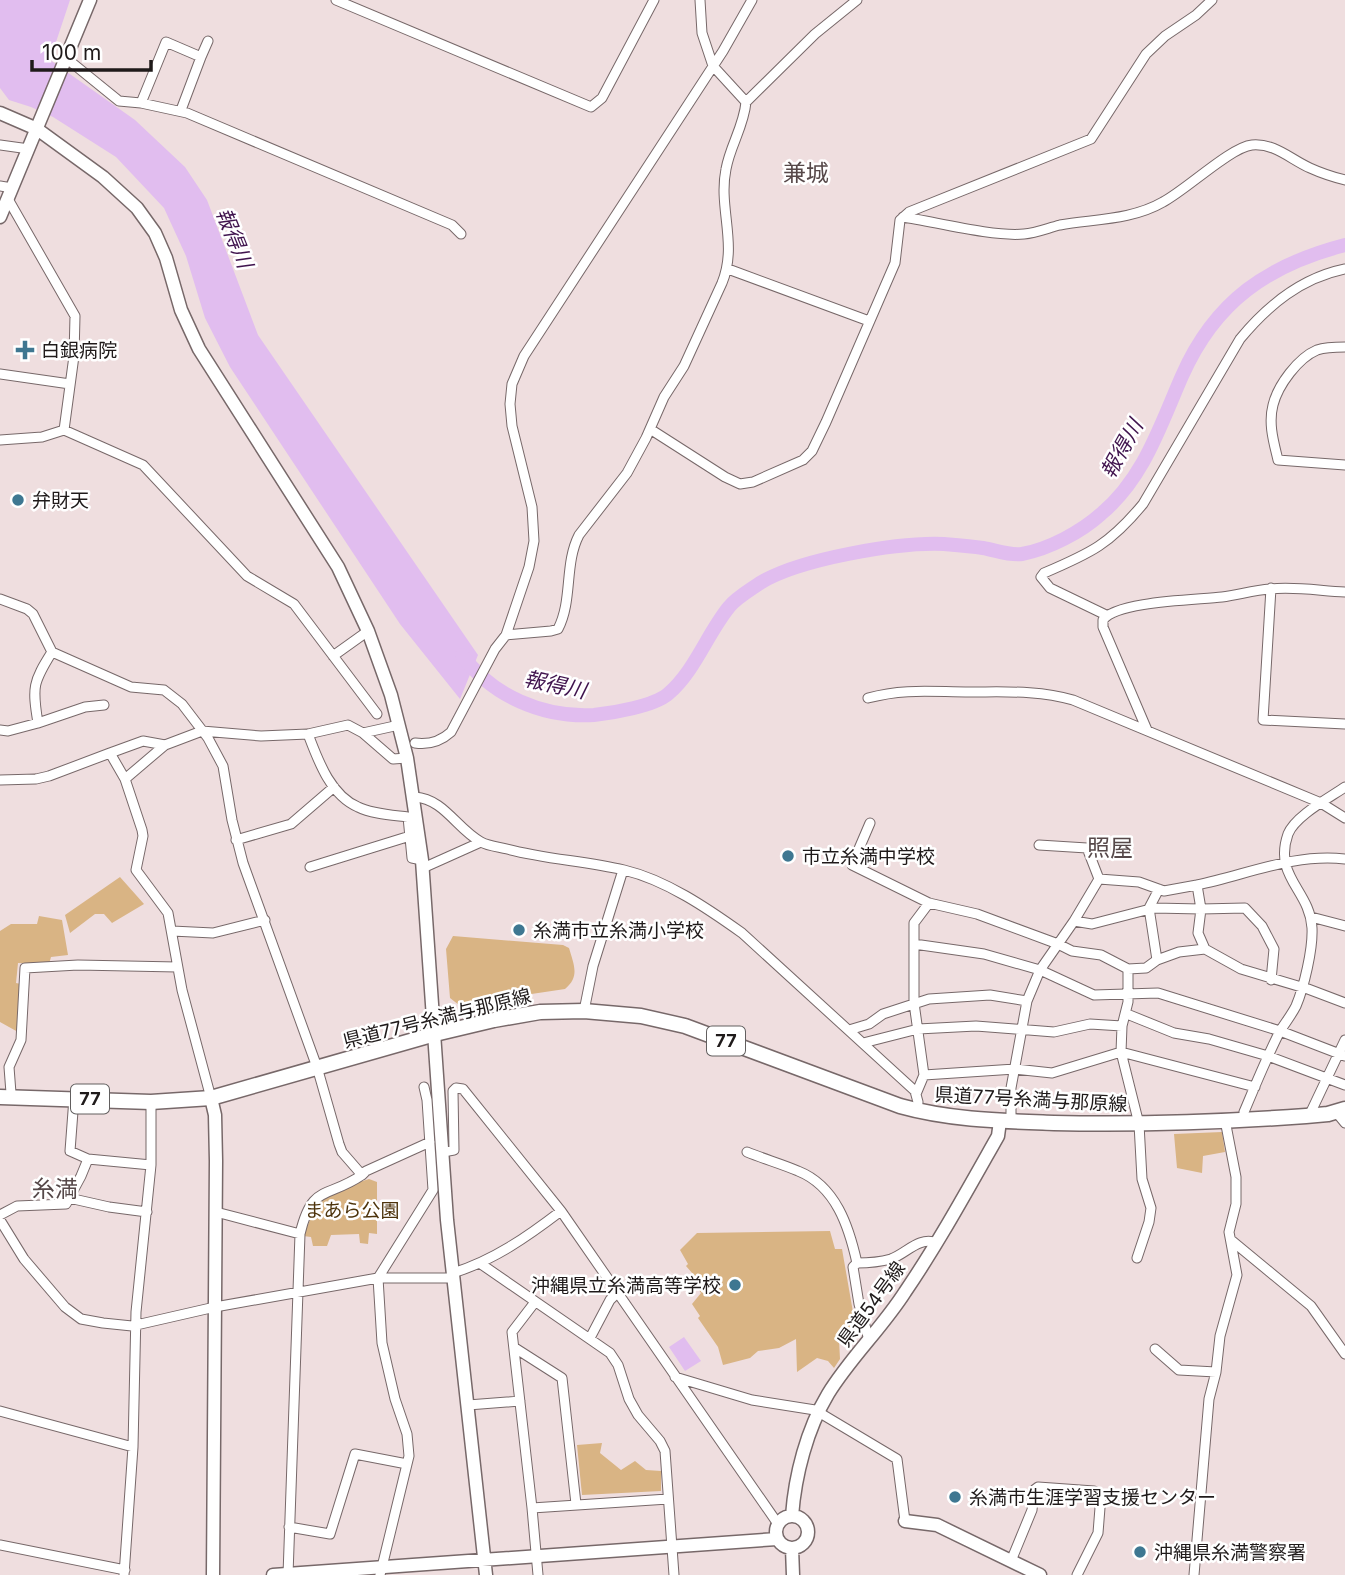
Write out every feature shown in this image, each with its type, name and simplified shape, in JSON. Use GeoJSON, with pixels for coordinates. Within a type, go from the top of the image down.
{"type":"FeatureCollection","features":[{"type":"Feature","properties":{"kind":"main road","name":"県道77号糸満与那原線"},"geometry":{"type":"LineString","coordinates":[[4,1094],[151,1102],[211,1098],[435,1034],[525,1014],[584,1011],[641,1016],[685,1026],[917,1111],[944,1116],[1006,1121],[1139,1124],[1342,1114]]}},
{"type":"Feature","properties":{"kind":"street"},"geometry":{"type":"LineString","coordinates":[[0,217],[7,191],[29,149],[90,0]]}},
{"type":"Feature","properties":{"kind":"street"},"geometry":{"type":"LineString","coordinates":[[336,0],[591,107],[601,98],[654,0]]}},
{"type":"Feature","properties":{"kind":"street"},"geometry":{"type":"LineString","coordinates":[[700,0],[702,33],[713,66],[747,102]]}},
{"type":"Feature","properties":{"kind":"street"},"geometry":{"type":"LineString","coordinates":[[415,743],[423,744],[443,738],[462,713],[495,649],[506,635],[529,567],[534,541],[532,506],[512,426],[510,404],[512,384],[524,356],[713,66],[752,0]]}},
{"type":"Feature","properties":{"kind":"street"},"geometry":{"type":"LineString","coordinates":[[506,635],[551,632],[558,629],[565,612],[573,546],[627,473],[664,397],[684,366],[728,269],[729,244],[724,190],[726,170],[747,102],[815,34],[857,0]]}},
{"type":"Feature","properties":{"kind":"street"},"geometry":{"type":"LineString","coordinates":[[650,429],[740,484],[753,482],[803,460],[811,451],[826,422],[895,263],[898,225],[903,217],[909,212],[1091,139],[1146,54],[1212,0]]}},
{"type":"Feature","properties":{"kind":"street"},"geometry":{"type":"LineString","coordinates":[[181,110],[208,41]]}},
{"type":"Feature","properties":{"kind":"street"},"geometry":{"type":"LineString","coordinates":[[141,103],[166,42],[201,57]]}},
{"type":"Feature","properties":{"kind":"street"},"geometry":{"type":"LineString","coordinates":[[65,61],[119,101],[181,110],[452,225],[461,234]]}},
{"type":"Feature","properties":{"kind":"street"},"geometry":{"type":"LineString","coordinates":[[0,113],[39,123],[121,192],[137,208],[155,233],[166,258],[181,310],[199,349],[338,567],[368,631],[399,724],[415,797],[422,864],[446,1199],[485,1575]]}},
{"type":"Feature","properties":{"kind":"street"},"geometry":{"type":"LineString","coordinates":[[0,145],[29,149]]}},
{"type":"Feature","properties":{"kind":"street"},"geometry":{"type":"LineString","coordinates":[[903,217],[1024,234],[1060,225],[1119,217],[1146,211],[1163,203],[1195,182],[1227,155],[1251,145],[1269,146],[1308,167],[1345,180]]}},
{"type":"Feature","properties":{"kind":"street"},"geometry":{"type":"LineString","coordinates":[[7,191],[75,316],[76,332],[64,430]]}},
{"type":"Feature","properties":{"kind":"street"},"geometry":{"type":"LineString","coordinates":[[728,269],[869,321]]}},
{"type":"Feature","properties":{"kind":"street"},"geometry":{"type":"LineString","coordinates":[[1106,615],[1050,589],[1041,577],[1044,573],[1094,550],[1125,526],[1149,494],[1240,339],[1254,322],[1272,305],[1307,280],[1345,269]]}},
{"type":"Feature","properties":{"kind":"street"},"geometry":{"type":"LineString","coordinates":[[1345,347],[1333,346],[1316,351],[1301,362],[1283,382],[1273,405],[1271,430],[1278,460],[1345,465]]}},
{"type":"Feature","properties":{"kind":"street"},"geometry":{"type":"LineString","coordinates":[[0,374],[70,384]]}},
{"type":"Feature","properties":{"kind":"street"},"geometry":{"type":"LineString","coordinates":[[0,440],[42,437],[64,430],[143,465],[247,576],[294,604],[377,714]]}},
{"type":"Feature","properties":{"kind":"street"},"geometry":{"type":"LineString","coordinates":[[1271,588],[1264,720],[1345,724]]}},
{"type":"Feature","properties":{"kind":"street"},"geometry":{"type":"LineString","coordinates":[[1147,730],[1103,627],[1102,620],[1106,615],[1119,609],[1224,597],[1271,588],[1345,593]]}},
{"type":"Feature","properties":{"kind":"street"},"geometry":{"type":"LineString","coordinates":[[0,598],[27,608],[33,614],[52,652],[131,687],[164,690],[182,704],[208,738],[223,766],[236,840],[317,1067],[342,1152],[362,1175]]}},
{"type":"Feature","properties":{"kind":"street"},"geometry":{"type":"LineString","coordinates":[[333,656],[368,631]]}},
{"type":"Feature","properties":{"kind":"street"},"geometry":{"type":"LineString","coordinates":[[38,723],[35,683],[52,652]]}},
{"type":"Feature","properties":{"kind":"street"},"geometry":{"type":"LineString","coordinates":[[868,698],[905,690],[1030,691],[1073,700],[1321,803],[1345,818]]}},
{"type":"Feature","properties":{"kind":"street"},"geometry":{"type":"LineString","coordinates":[[0,730],[8,732],[85,707],[104,705]]}},
{"type":"Feature","properties":{"kind":"street"},"geometry":{"type":"LineString","coordinates":[[125,779],[165,745],[202,731],[261,736],[308,734],[348,724],[363,733],[393,759],[407,758]]}},
{"type":"Feature","properties":{"kind":"street"},"geometry":{"type":"LineString","coordinates":[[363,733],[399,724]]}},
{"type":"Feature","properties":{"kind":"street"},"geometry":{"type":"LineString","coordinates":[[308,734],[318,760],[334,787],[357,807],[408,817],[412,858],[422,864]]}},
{"type":"Feature","properties":{"kind":"street"},"geometry":{"type":"LineString","coordinates":[[0,780],[49,776],[143,741],[165,745]]}},
{"type":"Feature","properties":{"kind":"street"},"geometry":{"type":"LineString","coordinates":[[110,753],[125,779],[143,836],[136,870],[168,913],[177,967],[216,1120],[213,1575]]}},
{"type":"Feature","properties":{"kind":"street"},"geometry":{"type":"LineString","coordinates":[[236,840],[291,824],[334,787]]}},
{"type":"Feature","properties":{"kind":"street"},"geometry":{"type":"LineString","coordinates":[[1244,1119],[1244,1112],[1268,1056],[1296,1006],[1312,937],[1311,917],[1283,862],[1286,842],[1294,822],[1345,787]]}},
{"type":"Feature","properties":{"kind":"street"},"geometry":{"type":"LineString","coordinates":[[415,797],[436,804],[481,842],[645,877],[676,892],[732,926],[916,1094],[917,1111]]}},
{"type":"Feature","properties":{"kind":"street"},"geometry":{"type":"LineString","coordinates":[[870,823],[852,865],[929,903],[977,914],[1072,951],[1101,955],[1128,969],[1146,968],[1157,960],[1179,952],[1205,949],[1241,969],[1345,1003]]}},
{"type":"Feature","properties":{"kind":"street"},"geometry":{"type":"LineString","coordinates":[[310,867],[410,836]]}},
{"type":"Feature","properties":{"kind":"street"},"geometry":{"type":"LineString","coordinates":[[422,864],[481,842]]}},
{"type":"Feature","properties":{"kind":"street"},"geometry":{"type":"LineString","coordinates":[[1039,845],[1087,848],[1099,879]]}},
{"type":"Feature","properties":{"kind":"street"},"geometry":{"type":"LineString","coordinates":[[1099,879],[1139,881],[1164,891],[1237,877],[1283,862],[1345,859]]}},
{"type":"Feature","properties":{"kind":"street"},"geometry":{"type":"LineString","coordinates":[[584,1011],[593,967],[622,870]]}},
{"type":"Feature","properties":{"kind":"street"},"geometry":{"type":"LineString","coordinates":[[1006,1121],[1027,1002],[1040,970],[1099,879]]}},
{"type":"Feature","properties":{"kind":"street"},"geometry":{"type":"LineString","coordinates":[[1198,885],[1201,909],[1198,933],[1205,949]]}},
{"type":"Feature","properties":{"kind":"street"},"geometry":{"type":"LineString","coordinates":[[1157,960],[1149,908],[1160,889]]}},
{"type":"Feature","properties":{"kind":"street"},"geometry":{"type":"LineString","coordinates":[[916,1094],[924,1074],[914,1003],[914,923],[929,903]]}},
{"type":"Feature","properties":{"kind":"street"},"geometry":{"type":"LineString","coordinates":[[1074,921],[1093,925],[1149,908],[1245,908],[1262,926],[1274,949],[1270,979]]}},
{"type":"Feature","properties":{"kind":"street"},"geometry":{"type":"LineString","coordinates":[[1311,917],[1345,926]]}},
{"type":"Feature","properties":{"kind":"street"},"geometry":{"type":"LineString","coordinates":[[172,931],[213,933],[265,920]]}},
{"type":"Feature","properties":{"kind":"street"},"geometry":{"type":"LineString","coordinates":[[914,944],[984,954],[1040,970],[1094,995],[1158,993],[1280,1031],[1342,1055]]}},
{"type":"Feature","properties":{"kind":"street"},"geometry":{"type":"LineString","coordinates":[[4,1094],[9,1067],[21,1040],[24,968],[78,965],[177,967]]}},
{"type":"Feature","properties":{"kind":"street"},"geometry":{"type":"LineString","coordinates":[[1128,969],[1128,995],[1122,1026],[1121,1052],[1139,1124],[1142,1179],[1151,1208],[1137,1258]]}},
{"type":"Feature","properties":{"kind":"street"},"geometry":{"type":"LineString","coordinates":[[849,1030],[869,1024],[883,1014],[939,998],[990,995],[1027,1002]]}},
{"type":"Feature","properties":{"kind":"street"},"geometry":{"type":"LineString","coordinates":[[1126,1014],[1174,1033],[1209,1038],[1268,1056],[1345,1085]]}},
{"type":"Feature","properties":{"kind":"street"},"geometry":{"type":"LineString","coordinates":[[863,1043],[918,1030],[976,1026],[1054,1032],[1090,1024],[1122,1026]]}},
{"type":"Feature","properties":{"kind":"street"},"geometry":{"type":"LineString","coordinates":[[1309,1116],[1327,1077],[1342,1055],[1345,1040]]}},
{"type":"Feature","properties":{"kind":"street"},"geometry":{"type":"LineString","coordinates":[[924,1074],[1015,1069],[1052,1073],[1121,1052],[1255,1087]]}},
{"type":"Feature","properties":{"kind":"street"},"geometry":{"type":"LineString","coordinates":[[381,1571],[409,1457],[407,1434],[395,1399],[382,1342],[378,1278],[433,1191],[424,1087]]}},
{"type":"Feature","properties":{"kind":"street"},"geometry":{"type":"LineString","coordinates":[[443,1152],[454,1150],[453,1091],[456,1088],[463,1089],[561,1211],[778,1524]]}},
{"type":"Feature","properties":{"kind":"street"},"geometry":{"type":"LineString","coordinates":[[74,1098],[70,1151],[88,1159],[151,1165]]}},
{"type":"Feature","properties":{"kind":"street"},"geometry":{"type":"LineString","coordinates":[[0,1545],[124,1573],[133,1447],[136,1324],[151,1165],[151,1102]]}},
{"type":"Feature","properties":{"kind":"street","name":"県道54号線"},"geometry":{"type":"LineString","coordinates":[[792,1516],[799,1474],[819,1413],[829,1393],[904,1295],[937,1243],[1006,1121]]}},
{"type":"Feature","properties":{"kind":"street"},"geometry":{"type":"LineString","coordinates":[[1194,1575],[1208,1407],[1220,1336],[1237,1275],[1229,1232],[1236,1204],[1236,1177],[1224,1121]]}},
{"type":"Feature","properties":{"kind":"street"},"geometry":{"type":"LineString","coordinates":[[288,1574],[300,1234],[305,1214],[322,1192],[352,1182],[366,1171],[430,1142]]}},
{"type":"Feature","properties":{"kind":"street"},"geometry":{"type":"LineString","coordinates":[[747,1152],[800,1171],[827,1192],[839,1209],[847,1227],[856,1263],[853,1267],[859,1304],[869,1340]]}},
{"type":"Feature","properties":{"kind":"street"},"geometry":{"type":"LineString","coordinates":[[88,1159],[66,1204],[17,1206],[0,1217],[24,1259],[71,1313],[87,1321],[127,1326],[215,1307],[378,1278],[453,1275],[481,1264],[524,1239],[561,1211]]}},
{"type":"Feature","properties":{"kind":"street"},"geometry":{"type":"LineString","coordinates":[[69,1198],[147,1212]]}},
{"type":"Feature","properties":{"kind":"street"},"geometry":{"type":"LineString","coordinates":[[428,1199],[446,1199]]}},
{"type":"Feature","properties":{"kind":"street"},"geometry":{"type":"LineString","coordinates":[[216,1212],[300,1234]]}},
{"type":"Feature","properties":{"kind":"street"},"geometry":{"type":"LineString","coordinates":[[1231,1240],[1311,1306],[1345,1354]]}},
{"type":"Feature","properties":{"kind":"street"},"geometry":{"type":"LineString","coordinates":[[856,1263],[891,1259],[923,1241],[937,1243]]}},
{"type":"Feature","properties":{"kind":"street"},"geometry":{"type":"LineString","coordinates":[[481,1264],[590,1338],[610,1353],[618,1365],[629,1399],[665,1451],[674,1575]]}},
{"type":"Feature","properties":{"kind":"street"},"geometry":{"type":"LineString","coordinates":[[590,1338],[610,1300],[618,1292]]}},
{"type":"Feature","properties":{"kind":"street"},"geometry":{"type":"LineString","coordinates":[[535,1302],[512,1332],[538,1575]]}},
{"type":"Feature","properties":{"kind":"street"},"geometry":{"type":"LineString","coordinates":[[515,1348],[562,1378],[576,1504]]}},
{"type":"Feature","properties":{"kind":"street"},"geometry":{"type":"LineString","coordinates":[[1155,1349],[1179,1370],[1216,1372]]}},
{"type":"Feature","properties":{"kind":"street"},"geometry":{"type":"LineString","coordinates":[[675,1377],[752,1399],[819,1413],[897,1459],[905,1521],[937,1525],[1040,1575]]}},
{"type":"Feature","properties":{"kind":"street"},"geometry":{"type":"LineString","coordinates":[[468,1405],[520,1401]]}},
{"type":"Feature","properties":{"kind":"street"},"geometry":{"type":"LineString","coordinates":[[0,1411],[133,1447]]}},
{"type":"Feature","properties":{"kind":"street"},"geometry":{"type":"LineString","coordinates":[[289,1527],[330,1534],[355,1454],[407,1464]]}},
{"type":"Feature","properties":{"kind":"street"},"geometry":{"type":"LineString","coordinates":[[1011,1561],[1032,1510],[1034,1490],[1038,1487],[1094,1490],[1101,1495],[1098,1533],[1077,1575]]}},
{"type":"Feature","properties":{"kind":"street"},"geometry":{"type":"LineString","coordinates":[[532,1508],[668,1499]]}},
{"type":"Feature","properties":{"kind":"street"},"geometry":{"type":"LineString","coordinates":[[792,1516],[802,1520],[807,1529],[806,1540],[792,1548],[783,1546],[777,1539],[778,1524],[792,1516]]}},
{"type":"Feature","properties":{"kind":"street"},"geometry":{"type":"LineString","coordinates":[[274,1575],[381,1571],[777,1539]]}},
{"type":"Feature","properties":{"kind":"street"},"geometry":{"type":"LineString","coordinates":[[792,1548],[793,1575]]}},
{"type":"Feature","properties":{"kind":"green space"},"geometry":{"type":"Polygon","coordinates":[[[120,877],[144,904],[112,923],[104,914],[95,914],[70,933],[65,915],[120,877]]]}},
{"type":"Feature","properties":{"kind":"green space"},"geometry":{"type":"Polygon","coordinates":[[[39,916],[62,920],[68,955],[51,957],[49,964],[18,963],[16,983],[21,984],[18,1032],[0,1022],[0,931],[11,924],[37,924],[39,916]]]}},
{"type":"Feature","properties":{"kind":"green space"},"geometry":{"type":"Polygon","coordinates":[[[453,936],[563,945],[569,948],[573,960],[573,980],[565,989],[459,1005],[450,998],[446,949],[453,936]]]}},
{"type":"Feature","properties":{"kind":"green space"},"geometry":{"type":"Polygon","coordinates":[[[1222,1132],[1225,1152],[1203,1156],[1202,1173],[1177,1168],[1174,1134],[1222,1132]]]}},
{"type":"Feature","properties":{"kind":"green space","name":"まあら公園"},"geometry":{"type":"Polygon","coordinates":[[[369,1179],[377,1182],[377,1234],[369,1233],[368,1244],[360,1243],[359,1234],[331,1235],[327,1246],[313,1246],[311,1237],[303,1236],[317,1204],[328,1192],[369,1179]]]}},
{"type":"Feature","properties":{"kind":"green space"},"geometry":{"type":"Polygon","coordinates":[[[830,1231],[835,1249],[842,1249],[857,1335],[839,1339],[840,1359],[834,1368],[828,1361],[817,1358],[797,1372],[796,1339],[779,1348],[758,1351],[750,1358],[723,1365],[718,1347],[698,1318],[700,1316],[692,1304],[701,1293],[690,1278],[693,1274],[686,1266],[688,1264],[680,1250],[697,1233],[830,1231]]]}},
{"type":"Feature","properties":{"kind":"green space"},"geometry":{"type":"Polygon","coordinates":[[[602,1443],[600,1453],[621,1470],[635,1461],[646,1470],[661,1471],[661,1491],[582,1495],[577,1445],[602,1443]]]}},
{"type":"Feature","properties":{"kind":"shaded area"},"geometry":{"type":"Polygon","coordinates":[[[0,0],[70,0],[50,60],[135,120],[185,167],[207,200],[258,335],[478,655],[460,699],[400,624],[230,367],[205,318],[186,256],[164,208],[116,157],[53,117],[9,100],[0,88],[0,0]]]}},
{"type":"Feature","properties":{"kind":"shaded area"},"geometry":{"type":"Polygon","coordinates":[[[684,1337],[701,1361],[685,1371],[669,1347],[684,1337]]]}},
{"type":"Feature","properties":{"kind":"waterway","name":"報得川"},"geometry":{"type":"LineString","coordinates":[[462,655],[488,682],[520,702],[556,713],[575,715],[622,711],[653,702],[668,694],[686,674],[732,604],[743,594],[777,574],[849,554],[901,546],[944,544],[1017,554],[1054,544],[1093,521],[1129,484],[1158,432],[1195,350],[1228,307],[1268,275],[1317,253],[1345,245]]}},
{"type":"Feature","properties":{"kind":"place","name":"白銀病院"},"geometry":{"type":"Point","coordinates":[25,350]}},
{"type":"Feature","properties":{"kind":"place","name":"弁財天"},"geometry":{"type":"Point","coordinates":[18,500]}},
{"type":"Feature","properties":{"kind":"place","name":"市立糸満中学校"},"geometry":{"type":"Point","coordinates":[788,856]}},
{"type":"Feature","properties":{"kind":"place","name":"糸満市立糸満小学校"},"geometry":{"type":"Point","coordinates":[519,930]}},
{"type":"Feature","properties":{"kind":"place","name":"沖縄県立糸満高等学校"},"geometry":{"type":"Point","coordinates":[735,1285]}},
{"type":"Feature","properties":{"kind":"place","name":"糸満市生涯学習支援センター"},"geometry":{"type":"Point","coordinates":[955,1497]}},
{"type":"Feature","properties":{"kind":"place","name":"沖縄県糸満警察署"},"geometry":{"type":"Point","coordinates":[1140,1552]}},
{"type":"Feature","properties":{"kind":"district","name":"兼城"},"geometry":{"type":"Point","coordinates":[806,173]}},
{"type":"Feature","properties":{"kind":"district","name":"照屋"},"geometry":{"type":"Point","coordinates":[1110,848]}},
{"type":"Feature","properties":{"kind":"district","name":"糸満"},"geometry":{"type":"Point","coordinates":[55,1189]}}]}
